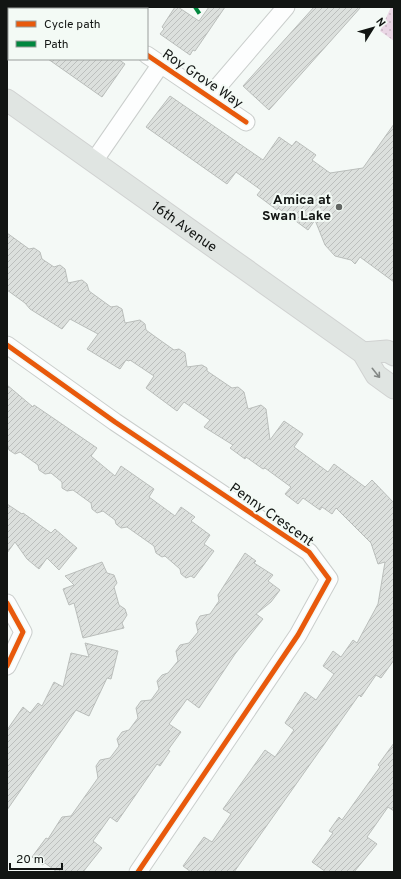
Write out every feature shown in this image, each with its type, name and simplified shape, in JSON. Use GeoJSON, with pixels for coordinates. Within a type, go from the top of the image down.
{"type":"FeatureCollection","features":[{"type":"Feature","properties":{"kind":"main road","name":"16th Avenue"},"geometry":{"type":"LineString","coordinates":[[7,100],[363,352],[376,375],[394,388]]}},
{"type":"Feature","properties":{"kind":"main road"},"geometry":{"type":"LineString","coordinates":[[363,352],[387,351],[394,355]]}},
{"type":"Feature","properties":{"kind":"street","name":"Roy Grove Way"},"geometry":{"type":"LineString","coordinates":[[209,97],[286,7]]}},
{"type":"Feature","properties":{"kind":"street","name":"Roy Grove Way"},"geometry":{"type":"LineString","coordinates":[[148,56],[246,122]]}},
{"type":"Feature","properties":{"kind":"street"},"geometry":{"type":"LineString","coordinates":[[94,161],[161,64]]}},
{"type":"Feature","properties":{"kind":"street","name":"Penny Crescent"},"geometry":{"type":"LineString","coordinates":[[7,345],[115,422],[309,552],[329,580],[298,635],[138,872]]}},
{"type":"Feature","properties":{"kind":"street"},"geometry":{"type":"LineString","coordinates":[[7,603],[23,632],[7,666]]}},
{"type":"Feature","properties":{"kind":"shaded area"},"geometry":{"type":"Polygon","coordinates":[[[391,7],[394,7],[394,41],[380,31],[391,7]]]}},
{"type":"Feature","properties":{"kind":"building"},"geometry":{"type":"Polygon","coordinates":[[[175,7],[178,7],[199,21],[209,7],[225,7],[195,51],[193,50],[190,55],[160,34],[164,29],[162,27],[175,7]]]}},
{"type":"Feature","properties":{"kind":"building"},"geometry":{"type":"Polygon","coordinates":[[[314,7],[361,7],[269,110],[243,86],[314,7]]]}},
{"type":"Feature","properties":{"kind":"building"},"geometry":{"type":"Polygon","coordinates":[[[49,60],[119,60],[125,64],[102,97],[49,60]]]}},
{"type":"Feature","properties":{"kind":"building","name":"Amica at Swan Lake"},"geometry":{"type":"Polygon","coordinates":[[[170,96],[263,160],[279,137],[292,146],[296,141],[316,155],[312,160],[330,173],[363,168],[394,124],[394,282],[360,257],[355,264],[351,260],[335,256],[325,245],[315,220],[308,230],[257,195],[261,190],[236,172],[227,184],[146,127],[170,96]]]}},
{"type":"Feature","properties":{"kind":"building"},"geometry":{"type":"Polygon","coordinates":[[[7,233],[29,249],[34,248],[40,252],[42,259],[54,267],[60,265],[65,269],[68,283],[82,280],[87,284],[89,291],[111,307],[117,306],[122,309],[125,323],[140,320],[145,324],[146,330],[174,350],[179,349],[185,353],[187,367],[202,365],[207,368],[207,371],[232,388],[238,387],[244,392],[248,409],[261,405],[266,409],[270,440],[284,421],[303,434],[294,447],[328,472],[334,464],[365,487],[372,480],[394,503],[394,660],[381,678],[376,675],[361,697],[359,695],[234,872],[191,872],[183,866],[204,837],[212,842],[231,814],[223,809],[265,750],[275,757],[294,730],[285,723],[305,692],[316,700],[334,674],[323,666],[333,651],[341,657],[353,640],[357,643],[378,604],[385,562],[378,564],[371,543],[336,508],[332,514],[322,507],[320,510],[303,498],[298,504],[285,494],[291,487],[265,468],[263,469],[246,457],[245,459],[230,448],[233,445],[204,427],[210,420],[184,402],[177,411],[146,388],[154,376],[130,360],[126,360],[120,369],[87,349],[98,334],[70,319],[62,329],[30,309],[25,303],[7,290],[7,233]]]}},
{"type":"Feature","properties":{"kind":"building"},"geometry":{"type":"Polygon","coordinates":[[[7,385],[33,407],[34,405],[97,448],[91,456],[115,476],[121,466],[154,489],[149,497],[175,516],[181,507],[195,517],[191,521],[210,535],[204,544],[214,551],[194,578],[191,576],[186,578],[181,574],[180,569],[165,556],[162,557],[156,553],[154,546],[127,527],[121,528],[116,524],[115,520],[103,511],[97,513],[92,509],[91,503],[73,490],[67,491],[62,488],[62,482],[51,473],[45,474],[39,470],[38,465],[20,452],[15,454],[9,450],[7,443],[7,385]]]}},
{"type":"Feature","properties":{"kind":"building"},"geometry":{"type":"Polygon","coordinates":[[[7,504],[22,514],[23,513],[51,533],[55,529],[77,548],[59,570],[47,558],[39,569],[27,559],[15,542],[7,553],[7,504]]]}},
{"type":"Feature","properties":{"kind":"building"},"geometry":{"type":"Polygon","coordinates":[[[245,553],[256,561],[254,563],[273,575],[268,581],[280,590],[271,602],[256,614],[263,619],[235,654],[199,708],[187,699],[169,724],[181,732],[168,750],[170,751],[160,766],[157,764],[117,822],[110,817],[93,841],[102,848],[83,872],[57,872],[45,863],[43,865],[32,857],[46,838],[48,839],[62,817],[71,816],[98,778],[96,766],[100,760],[110,758],[119,746],[117,739],[122,732],[129,730],[138,718],[136,708],[141,701],[151,700],[159,689],[157,681],[162,675],[168,673],[178,661],[176,651],[180,645],[189,643],[198,632],[196,623],[200,616],[210,614],[219,601],[218,595],[245,553]]]}},
{"type":"Feature","properties":{"kind":"building"},"geometry":{"type":"Polygon","coordinates":[[[102,562],[107,573],[114,575],[117,583],[114,587],[119,605],[125,609],[127,615],[122,623],[124,628],[83,638],[74,603],[69,605],[63,589],[74,585],[65,576],[102,562]]]}},
{"type":"Feature","properties":{"kind":"building"},"geometry":{"type":"Polygon","coordinates":[[[85,643],[118,651],[111,679],[107,678],[89,716],[76,710],[7,810],[7,730],[23,707],[30,713],[38,703],[42,706],[54,682],[63,687],[71,653],[89,657],[85,643]]]}},
{"type":"Feature","properties":{"kind":"building"},"geometry":{"type":"Polygon","coordinates":[[[394,743],[394,811],[388,807],[367,837],[377,844],[354,872],[326,872],[312,862],[333,833],[329,831],[339,817],[342,820],[380,767],[378,765],[394,743]]]}},
{"type":"Feature","properties":{"kind":"marked path"},"geometry":{"type":"LineString","coordinates":[[195,7],[201,16]]}},
{"type":"Feature","properties":{"kind":"cycle path"},"geometry":{"type":"LineString","coordinates":[[148,56],[246,122]]}},
{"type":"Feature","properties":{"kind":"cycle path"},"geometry":{"type":"LineString","coordinates":[[7,345],[115,422],[309,552],[329,579],[298,635],[138,872]]}},
{"type":"Feature","properties":{"kind":"cycle path"},"geometry":{"type":"LineString","coordinates":[[7,603],[23,632],[7,666]]}},
{"type":"Feature","properties":{"kind":"place","name":"Amica at Swan Lake"},"geometry":{"type":"Point","coordinates":[339,207]}}]}
